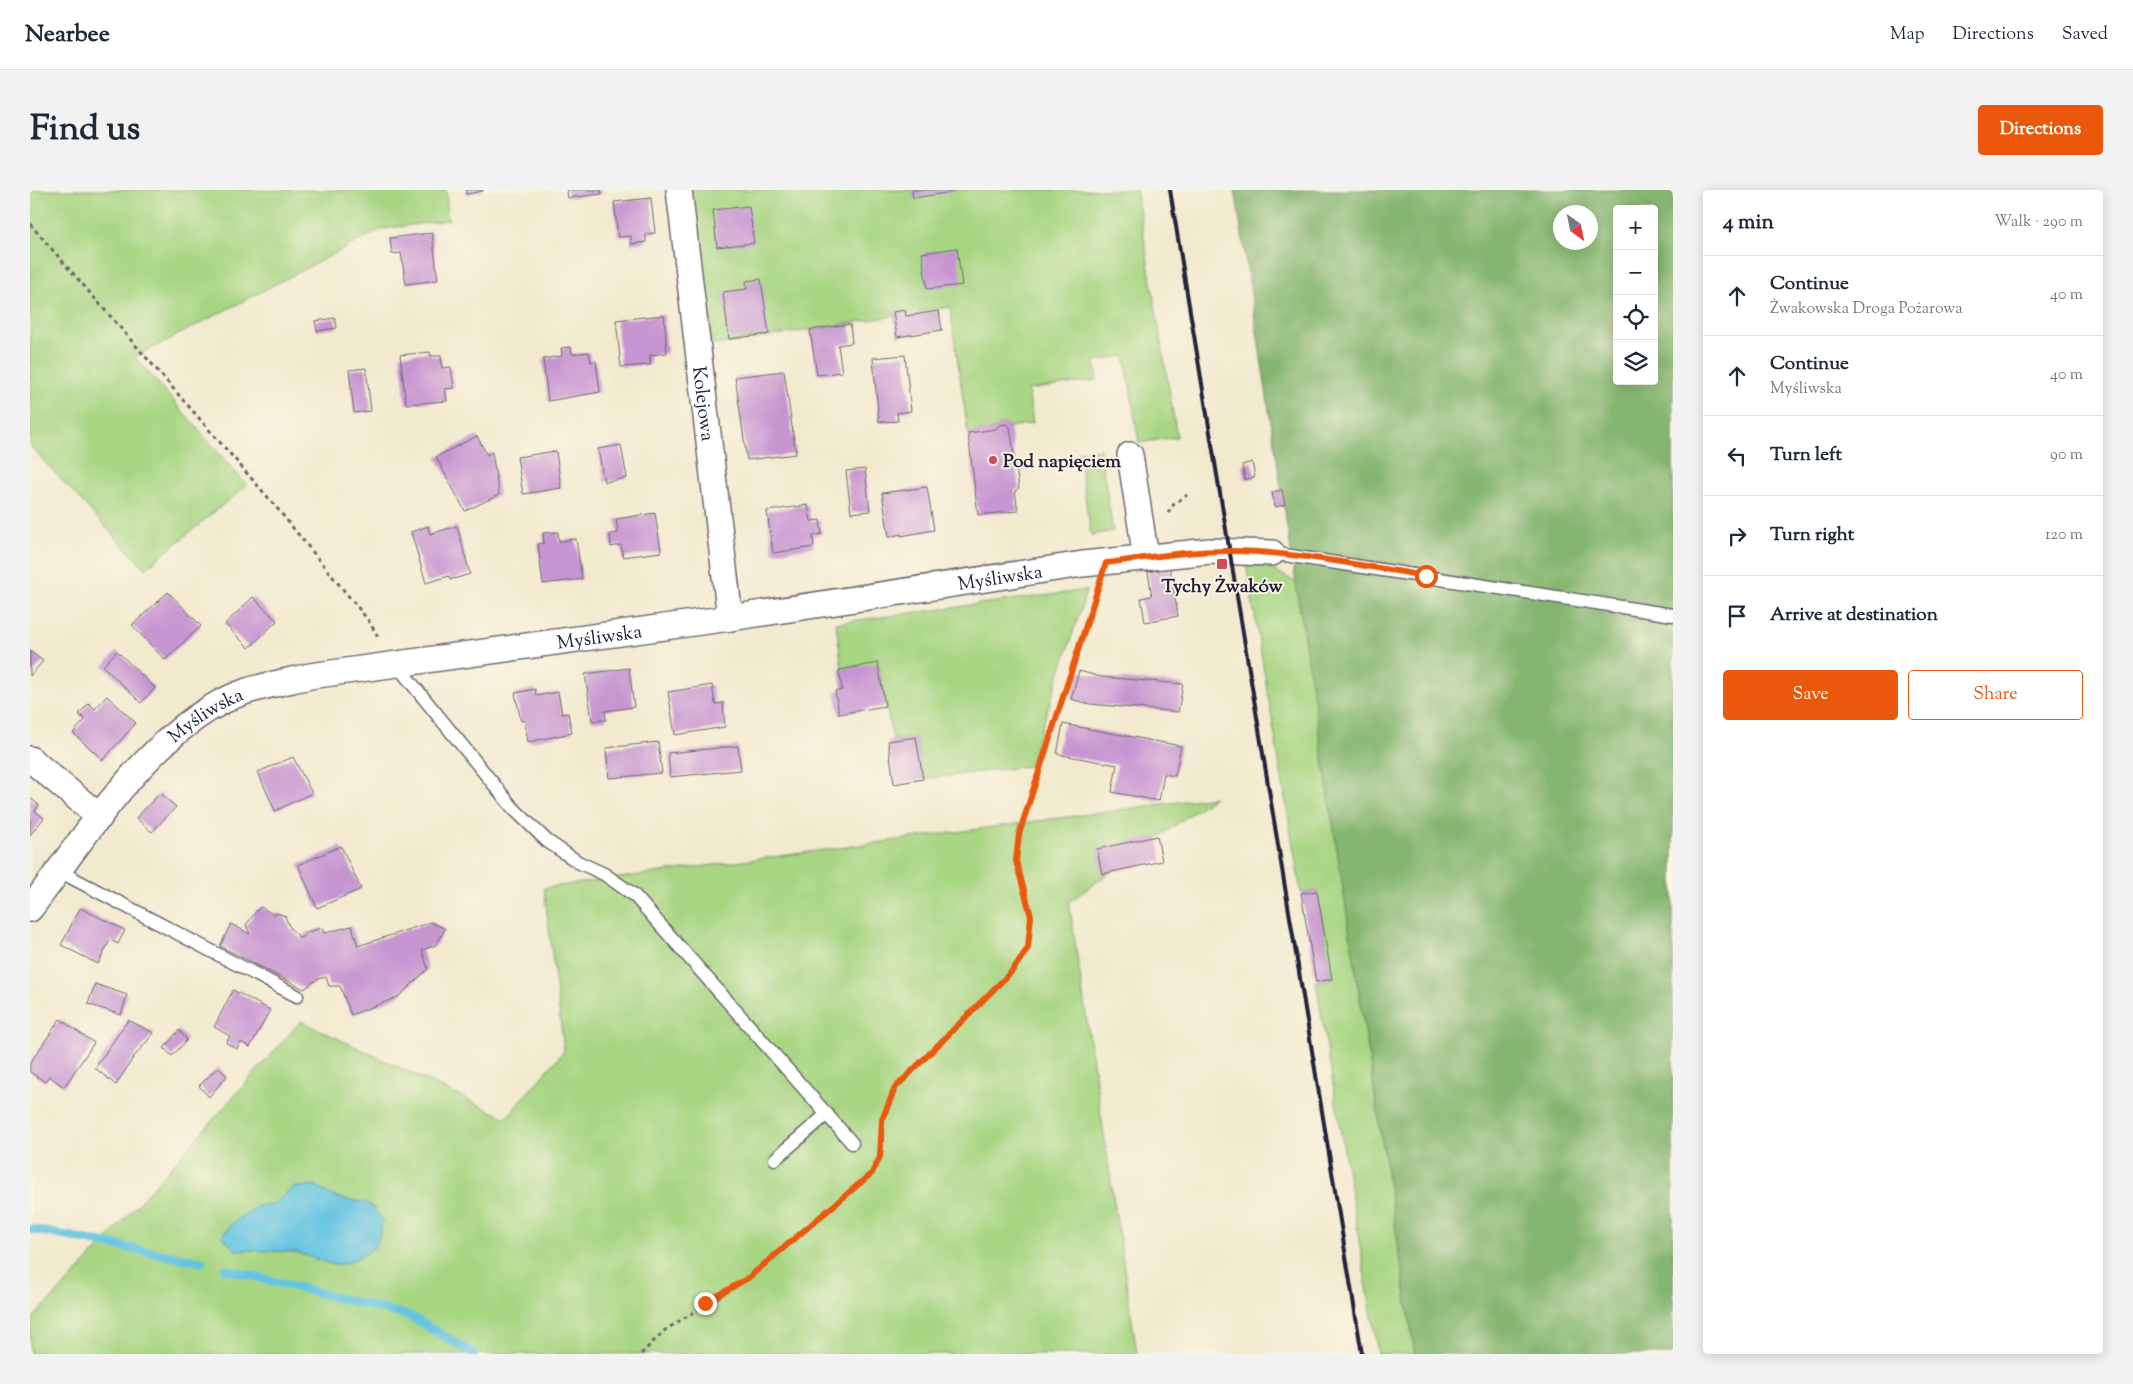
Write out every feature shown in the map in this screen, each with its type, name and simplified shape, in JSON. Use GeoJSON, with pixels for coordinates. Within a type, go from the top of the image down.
{"type":"FeatureCollection","features":[{"type":"Feature","properties":{"kind":"street","name":"Kolejowa"},"geometry":{"type":"LineString","coordinates":[[679,190],[730,618]]}},
{"type":"Feature","properties":{"kind":"street"},"geometry":{"type":"LineString","coordinates":[[1130,456],[1146,558]]}},
{"type":"Feature","properties":{"kind":"street","name":"Myśliwska"},"geometry":{"type":"LineString","coordinates":[[30,909],[133,774],[160,746],[206,712],[246,692],[310,676],[730,618],[1083,564],[1210,551],[1272,553]]}},
{"type":"Feature","properties":{"kind":"street"},"geometry":{"type":"LineString","coordinates":[[30,759],[100,817]]}},
{"type":"Feature","properties":{"kind":"lane"},"geometry":{"type":"LineString","coordinates":[[1272,553],[1673,615]]}},
{"type":"Feature","properties":{"kind":"lane"},"geometry":{"type":"LineString","coordinates":[[396,664],[513,808],[547,841],[578,862],[604,874],[634,894],[852,1143]]}},
{"type":"Feature","properties":{"kind":"lane"},"geometry":{"type":"LineString","coordinates":[[59,871],[296,996]]}},
{"type":"Feature","properties":{"kind":"lane"},"geometry":{"type":"LineString","coordinates":[[775,1159],[827,1114]]}},
{"type":"Feature","properties":{"kind":"path"},"geometry":{"type":"LineString","coordinates":[[30,224],[272,502],[368,620],[396,664]]}},
{"type":"Feature","properties":{"kind":"path"},"geometry":{"type":"LineString","coordinates":[[641,1354],[665,1330],[748,1278],[872,1173],[880,1157],[882,1120],[895,1088],[1012,971],[1028,948],[1031,916],[1016,861],[1019,834],[1106,563]]}},
{"type":"Feature","properties":{"kind":"green space"},"geometry":{"type":"Polygon","coordinates":[[[30,190],[446,190],[448,220],[382,229],[135,357],[247,485],[145,569],[30,446],[30,190]]]}},
{"type":"Feature","properties":{"kind":"green space"},"geometry":{"type":"Polygon","coordinates":[[[687,190],[1136,190],[1177,437],[1139,443],[1125,356],[1095,361],[1097,380],[1028,390],[1033,423],[1010,427],[1006,424],[999,425],[996,429],[968,433],[950,307],[716,345],[703,336],[687,190]]]}},
{"type":"Feature","properties":{"kind":"green space"},"geometry":{"type":"Polygon","coordinates":[[[1235,190],[1673,190],[1673,1354],[1415,1354],[1235,190]]]}},
{"type":"Feature","properties":{"kind":"green space"},"geometry":{"type":"Polygon","coordinates":[[[1100,449],[1113,531],[1091,535],[1078,452],[1100,449]]]}},
{"type":"Feature","properties":{"kind":"green space"},"geometry":{"type":"Polygon","coordinates":[[[1246,563],[1260,565],[1296,583],[1415,1354],[1378,1354],[1316,982],[1332,979],[1317,891],[1301,893],[1246,563]]]}},
{"type":"Feature","properties":{"kind":"green space"},"geometry":{"type":"Polygon","coordinates":[[[1087,590],[1029,766],[923,779],[916,737],[893,740],[878,664],[842,669],[836,623],[1087,590]]]}},
{"type":"Feature","properties":{"kind":"green space"},"geometry":{"type":"Polygon","coordinates":[[[1214,797],[1069,902],[1137,1354],[30,1354],[30,1321],[72,1278],[301,1021],[506,1118],[564,1051],[544,888],[1214,797]]]}},
{"type":"Feature","properties":{"kind":"water"},"geometry":{"type":"Polygon","coordinates":[[[315,1185],[333,1196],[368,1204],[377,1213],[383,1222],[377,1244],[367,1253],[348,1263],[333,1265],[296,1252],[235,1250],[222,1236],[231,1224],[257,1206],[274,1204],[292,1188],[315,1185]]]}},
{"type":"Feature","properties":{"kind":"building"},"geometry":{"type":"Polygon","coordinates":[[[466,190],[483,190],[483,191],[466,194],[466,190]]]}},
{"type":"Feature","properties":{"kind":"building"},"geometry":{"type":"Polygon","coordinates":[[[567,190],[601,190],[602,194],[568,198],[567,190]]]}},
{"type":"Feature","properties":{"kind":"building"},"geometry":{"type":"Polygon","coordinates":[[[912,190],[952,190],[952,192],[913,198],[912,190]]]}},
{"type":"Feature","properties":{"kind":"building"},"geometry":{"type":"Polygon","coordinates":[[[651,198],[655,233],[646,234],[646,242],[631,244],[631,236],[618,237],[614,202],[651,198]]]}},
{"type":"Feature","properties":{"kind":"building"},"geometry":{"type":"Polygon","coordinates":[[[749,206],[754,243],[717,247],[713,210],[749,206]]]}},
{"type":"Feature","properties":{"kind":"building"},"geometry":{"type":"Polygon","coordinates":[[[432,233],[438,280],[406,284],[401,253],[392,254],[390,238],[432,233]]]}},
{"type":"Feature","properties":{"kind":"building"},"geometry":{"type":"Polygon","coordinates":[[[957,248],[962,285],[927,289],[922,253],[957,248]]]}},
{"type":"Feature","properties":{"kind":"building"},"geometry":{"type":"Polygon","coordinates":[[[761,279],[769,334],[729,339],[723,292],[747,289],[746,281],[761,279]]]}},
{"type":"Feature","properties":{"kind":"building"},"geometry":{"type":"Polygon","coordinates":[[[905,310],[906,316],[939,311],[942,330],[897,337],[893,312],[905,310]]]}},
{"type":"Feature","properties":{"kind":"building"},"geometry":{"type":"Polygon","coordinates":[[[664,315],[667,353],[650,355],[650,365],[621,367],[616,320],[664,315]]]}},
{"type":"Feature","properties":{"kind":"building"},"geometry":{"type":"Polygon","coordinates":[[[335,318],[337,328],[317,331],[315,321],[335,318]]]}},
{"type":"Feature","properties":{"kind":"building"},"geometry":{"type":"Polygon","coordinates":[[[850,324],[852,343],[838,345],[842,372],[817,375],[810,330],[850,324]]]}},
{"type":"Feature","properties":{"kind":"building"},"geometry":{"type":"Polygon","coordinates":[[[571,347],[572,354],[589,352],[591,362],[596,361],[600,392],[548,401],[543,359],[562,356],[561,348],[571,347]]]}},
{"type":"Feature","properties":{"kind":"building"},"geometry":{"type":"Polygon","coordinates":[[[430,352],[431,356],[441,356],[442,368],[451,367],[454,388],[445,389],[447,401],[406,404],[400,355],[430,352]]]}},
{"type":"Feature","properties":{"kind":"building"},"geometry":{"type":"Polygon","coordinates":[[[905,355],[911,411],[897,413],[898,421],[879,422],[873,358],[905,355]]]}},
{"type":"Feature","properties":{"kind":"building"},"geometry":{"type":"Polygon","coordinates":[[[366,368],[371,411],[354,413],[349,370],[366,368]]]}},
{"type":"Feature","properties":{"kind":"building"},"geometry":{"type":"Polygon","coordinates":[[[784,371],[796,454],[747,460],[735,377],[784,371]]]}},
{"type":"Feature","properties":{"kind":"building","name":"Pod napięciem"},"geometry":{"type":"Polygon","coordinates":[[[1006,424],[1010,427],[1019,488],[1015,491],[1018,511],[978,515],[968,433],[996,429],[999,425],[1006,424]]]}},
{"type":"Feature","properties":{"kind":"building"},"geometry":{"type":"Polygon","coordinates":[[[477,436],[487,455],[492,452],[499,495],[465,511],[436,457],[477,436]]]}},
{"type":"Feature","properties":{"kind":"building"},"geometry":{"type":"Polygon","coordinates":[[[621,445],[627,478],[604,482],[598,449],[621,445]]]}},
{"type":"Feature","properties":{"kind":"building"},"geometry":{"type":"Polygon","coordinates":[[[556,451],[561,488],[523,494],[517,457],[556,451]]]}},
{"type":"Feature","properties":{"kind":"building"},"geometry":{"type":"Polygon","coordinates":[[[1252,462],[1255,477],[1245,480],[1242,465],[1252,462]]]}},
{"type":"Feature","properties":{"kind":"building"},"geometry":{"type":"Polygon","coordinates":[[[865,469],[870,511],[851,513],[846,471],[865,469]]]}},
{"type":"Feature","properties":{"kind":"building"},"geometry":{"type":"Polygon","coordinates":[[[927,487],[934,530],[889,537],[882,493],[927,487]]]}},
{"type":"Feature","properties":{"kind":"building"},"geometry":{"type":"Polygon","coordinates":[[[1282,490],[1285,505],[1275,507],[1272,492],[1282,490]]]}},
{"type":"Feature","properties":{"kind":"building"},"geometry":{"type":"Polygon","coordinates":[[[808,505],[811,521],[820,520],[822,534],[813,536],[814,547],[773,553],[767,511],[808,505]]]}},
{"type":"Feature","properties":{"kind":"building"},"geometry":{"type":"Polygon","coordinates":[[[655,513],[661,552],[623,557],[621,545],[611,547],[610,534],[618,533],[616,519],[655,513]]]}},
{"type":"Feature","properties":{"kind":"building"},"geometry":{"type":"Polygon","coordinates":[[[428,526],[430,534],[457,526],[470,574],[450,580],[449,576],[426,583],[411,532],[428,526]]]}},
{"type":"Feature","properties":{"kind":"building"},"geometry":{"type":"Polygon","coordinates":[[[558,532],[559,541],[576,539],[582,579],[543,584],[538,544],[544,543],[543,533],[558,532]]]}},
{"type":"Feature","properties":{"kind":"building"},"geometry":{"type":"Polygon","coordinates":[[[1170,568],[1178,616],[1145,622],[1141,598],[1152,596],[1148,572],[1170,568]]]}},
{"type":"Feature","properties":{"kind":"building"},"geometry":{"type":"Polygon","coordinates":[[[168,592],[201,626],[165,660],[132,625],[168,592]]]}},
{"type":"Feature","properties":{"kind":"building"},"geometry":{"type":"Polygon","coordinates":[[[253,597],[277,621],[249,648],[225,624],[253,597]]]}},
{"type":"Feature","properties":{"kind":"building"},"geometry":{"type":"Polygon","coordinates":[[[30,651],[43,661],[30,676],[30,651]]]}},
{"type":"Feature","properties":{"kind":"building"},"geometry":{"type":"Polygon","coordinates":[[[117,651],[155,688],[141,703],[103,666],[117,651]]]}},
{"type":"Feature","properties":{"kind":"building"},"geometry":{"type":"Polygon","coordinates":[[[878,663],[885,706],[839,714],[835,691],[842,690],[839,670],[878,663]]]}},
{"type":"Feature","properties":{"kind":"building"},"geometry":{"type":"Polygon","coordinates":[[[629,668],[634,707],[605,711],[606,720],[592,721],[585,674],[629,668]]]}},
{"type":"Feature","properties":{"kind":"building"},"geometry":{"type":"Polygon","coordinates":[[[1079,671],[1101,677],[1183,684],[1178,712],[1090,704],[1071,699],[1079,671]]]}},
{"type":"Feature","properties":{"kind":"building"},"geometry":{"type":"Polygon","coordinates":[[[712,685],[715,704],[723,703],[725,727],[675,735],[668,692],[712,685]]]}},
{"type":"Feature","properties":{"kind":"building"},"geometry":{"type":"Polygon","coordinates":[[[535,689],[536,696],[558,692],[562,714],[568,713],[572,733],[528,742],[524,720],[521,721],[515,693],[535,689]]]}},
{"type":"Feature","properties":{"kind":"building"},"geometry":{"type":"Polygon","coordinates":[[[107,696],[136,723],[103,760],[73,733],[85,720],[79,714],[89,703],[95,709],[107,696]]]}},
{"type":"Feature","properties":{"kind":"building"},"geometry":{"type":"Polygon","coordinates":[[[1063,724],[1181,746],[1175,776],[1164,774],[1159,801],[1112,792],[1117,765],[1057,754],[1063,724]]]}},
{"type":"Feature","properties":{"kind":"building"},"geometry":{"type":"Polygon","coordinates":[[[916,737],[923,779],[894,784],[888,741],[916,737]]]}},
{"type":"Feature","properties":{"kind":"building"},"geometry":{"type":"Polygon","coordinates":[[[658,742],[662,773],[609,778],[606,748],[658,742]]]}},
{"type":"Feature","properties":{"kind":"building"},"geometry":{"type":"Polygon","coordinates":[[[738,746],[741,770],[670,777],[668,753],[738,746]]]}},
{"type":"Feature","properties":{"kind":"building"},"geometry":{"type":"Polygon","coordinates":[[[293,757],[312,793],[275,811],[258,772],[293,757]]]}},
{"type":"Feature","properties":{"kind":"building"},"geometry":{"type":"Polygon","coordinates":[[[160,793],[176,807],[152,832],[136,818],[160,793]]]}},
{"type":"Feature","properties":{"kind":"building"},"geometry":{"type":"Polygon","coordinates":[[[30,798],[39,805],[35,811],[44,818],[30,835],[30,798]]]}},
{"type":"Feature","properties":{"kind":"building"},"geometry":{"type":"Polygon","coordinates":[[[1157,836],[1162,861],[1102,874],[1097,849],[1157,836]]]}},
{"type":"Feature","properties":{"kind":"building"},"geometry":{"type":"Polygon","coordinates":[[[341,846],[361,889],[317,908],[298,865],[341,846]]]}},
{"type":"Feature","properties":{"kind":"building"},"geometry":{"type":"Polygon","coordinates":[[[1317,891],[1332,979],[1316,982],[1301,893],[1317,891]]]}},
{"type":"Feature","properties":{"kind":"building"},"geometry":{"type":"Polygon","coordinates":[[[261,907],[274,915],[277,913],[285,916],[290,928],[300,938],[305,935],[304,933],[322,928],[324,933],[352,926],[358,946],[431,922],[445,929],[436,945],[422,950],[428,969],[398,997],[351,1015],[340,986],[329,986],[326,977],[318,979],[304,989],[220,946],[231,924],[250,934],[246,925],[261,907]]]}},
{"type":"Feature","properties":{"kind":"building"},"geometry":{"type":"Polygon","coordinates":[[[80,908],[125,930],[118,944],[110,940],[98,964],[61,945],[80,908]]]}},
{"type":"Feature","properties":{"kind":"building"},"geometry":{"type":"Polygon","coordinates":[[[95,984],[127,995],[121,1015],[88,1004],[95,984]]]}},
{"type":"Feature","properties":{"kind":"building"},"geometry":{"type":"Polygon","coordinates":[[[233,990],[270,1010],[250,1047],[241,1042],[237,1049],[226,1043],[230,1036],[214,1027],[233,990]]]}},
{"type":"Feature","properties":{"kind":"building"},"geometry":{"type":"Polygon","coordinates":[[[60,1019],[94,1043],[64,1087],[49,1076],[45,1082],[30,1072],[30,1063],[60,1019]]]}},
{"type":"Feature","properties":{"kind":"building"},"geometry":{"type":"Polygon","coordinates":[[[128,1020],[154,1033],[133,1058],[116,1085],[95,1068],[128,1020]]]}},
{"type":"Feature","properties":{"kind":"building"},"geometry":{"type":"Polygon","coordinates":[[[179,1030],[187,1040],[172,1056],[164,1048],[179,1030]]]}},
{"type":"Feature","properties":{"kind":"building"},"geometry":{"type":"Polygon","coordinates":[[[218,1067],[227,1076],[209,1097],[199,1086],[218,1067]]]}},
{"type":"Feature","properties":{"kind":"waterway"},"geometry":{"type":"LineString","coordinates":[[30,1229],[202,1262]]}},
{"type":"Feature","properties":{"kind":"waterway"},"geometry":{"type":"LineString","coordinates":[[225,1269],[410,1316],[474,1354]]}},
{"type":"Feature","properties":{"kind":"railway"},"geometry":{"type":"LineString","coordinates":[[1170,190],[1362,1354]]}},
{"type":"Feature","properties":{"kind":"place","name":"Pod napięciem"},"geometry":{"type":"Point","coordinates":[993,460]}},
{"type":"Feature","properties":{"kind":"place","name":"Tychy Żwaków"},"geometry":{"type":"Point","coordinates":[1222,564]}},
{"type":"Feature","properties":{"kind":"route"},"geometry":{"type":"LineString","coordinates":[[705,1303],[748,1278],[872,1173],[880,1157],[882,1120],[895,1088],[1012,971],[1028,948],[1031,916],[1016,861],[1019,834],[1106,563],[1165,555],[1210,551],[1240,551],[1272,553],[1426,576]]}}]}
